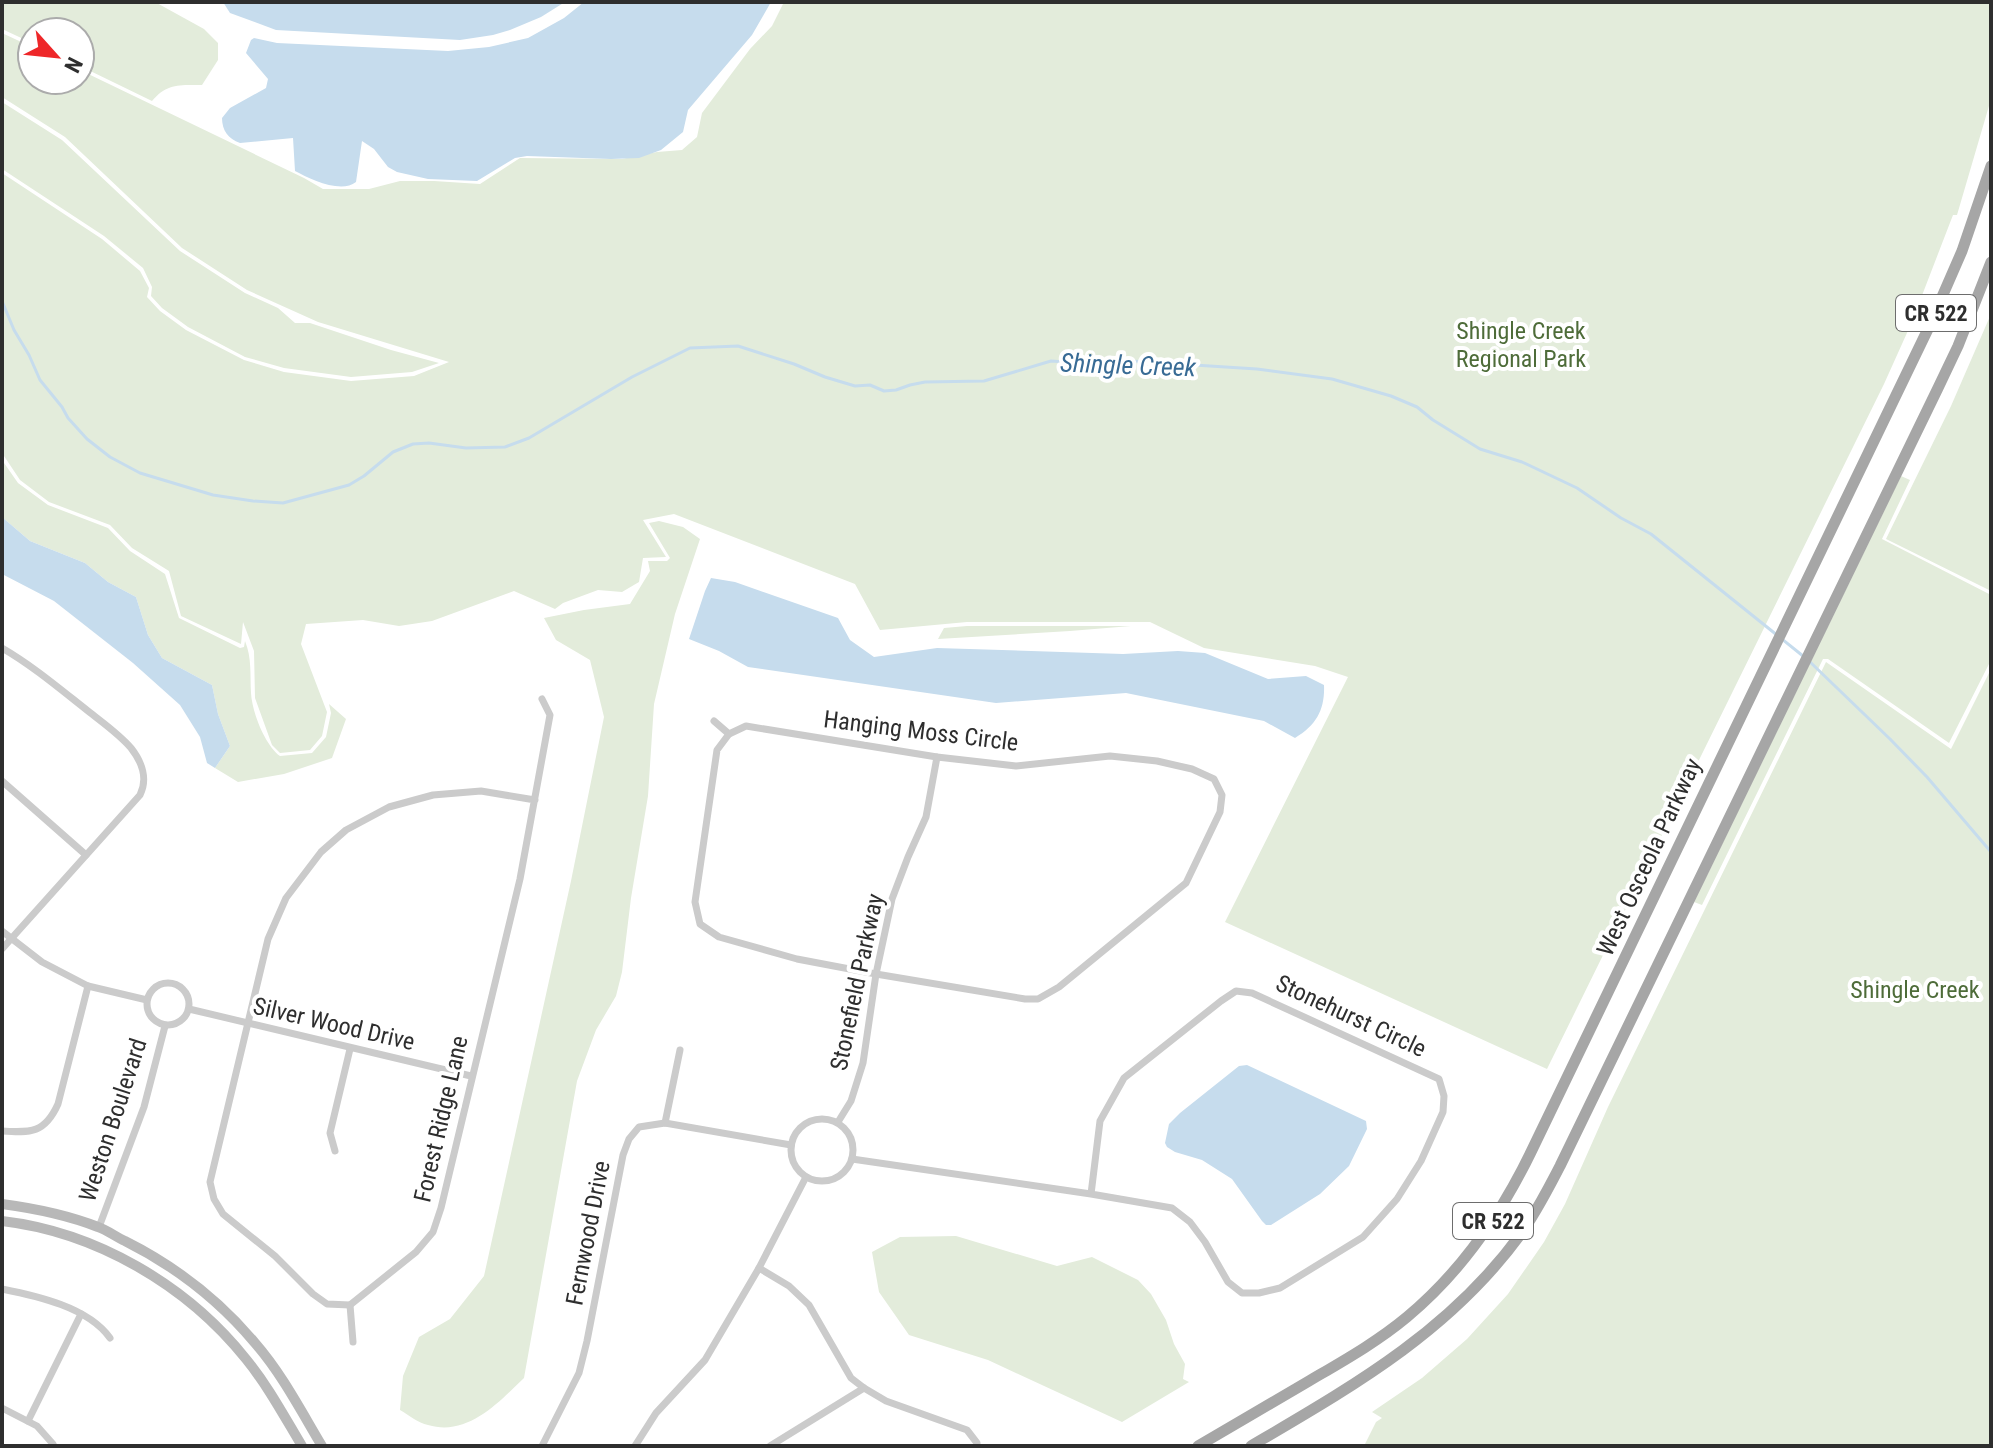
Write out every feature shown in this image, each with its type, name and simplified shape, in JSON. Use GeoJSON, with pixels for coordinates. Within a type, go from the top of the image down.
{"type":"FeatureCollection","features":[{"type":"Feature","properties":{"kind":"main road","name":"West Osceola Parkway"},"geometry":{"type":"LineString","coordinates":[[1198,1446],[1353,1356],[1408,1316],[1485,1232],[1518,1179],[1946,290],[1991,166]]}},
{"type":"Feature","properties":{"kind":"main road","name":"CR 522"},"geometry":{"type":"LineString","coordinates":[[1251,1446],[1345,1390],[1424,1336],[1471,1292],[1506,1253],[1545,1195],[1958,346],[1991,262]]}},
{"type":"Feature","properties":{"kind":"street"},"geometry":{"type":"LineString","coordinates":[[2,648],[31,665],[116,733],[132,750],[142,768],[144,785],[140,795],[2,949]]}},
{"type":"Feature","properties":{"kind":"street","name":"Forest Ridge Lane"},"geometry":{"type":"LineString","coordinates":[[350,1305],[416,1252],[433,1232],[441,1208],[520,879],[550,715],[542,699]]}},
{"type":"Feature","properties":{"kind":"street"},"geometry":{"type":"LineString","coordinates":[[714,721],[729,734]]}},
{"type":"Feature","properties":{"kind":"street","name":"Hanging Moss Circle"},"geometry":{"type":"LineString","coordinates":[[746,726],[937,757],[1016,766],[1110,756],[1157,761],[1192,769],[1214,779],[1222,795],[1220,812],[1186,883],[1059,987],[1038,999],[797,959],[719,937],[700,924],[695,902],[717,750],[729,734],[746,726]]}},
{"type":"Feature","properties":{"kind":"street","name":"Stonefield Parkway"},"geometry":{"type":"LineString","coordinates":[[838,1122],[851,1101],[863,1063],[876,974],[892,899],[926,817],[937,757]]}},
{"type":"Feature","properties":{"kind":"street"},"geometry":{"type":"LineString","coordinates":[[2,781],[86,855]]}},
{"type":"Feature","properties":{"kind":"street"},"geometry":{"type":"LineString","coordinates":[[353,1342],[350,1305],[327,1304],[313,1294],[275,1256],[223,1214],[214,1199],[210,1182],[268,939],[286,898],[321,852],[346,830],[389,807],[433,795],[481,791],[535,800]]}},
{"type":"Feature","properties":{"kind":"street"},"geometry":{"type":"LineString","coordinates":[[2,931],[42,962],[88,986],[147,1000]]}},
{"type":"Feature","properties":{"kind":"street"},"geometry":{"type":"LineString","coordinates":[[163,983],[173,984],[184,990],[189,999],[189,1009],[177,1024],[165,1026],[150,1017],[147,1000],[152,989],[163,983]]}},
{"type":"Feature","properties":{"kind":"street"},"geometry":{"type":"LineString","coordinates":[[2,1131],[33,1131],[52,1117],[88,986]]}},
{"type":"Feature","properties":{"kind":"street","name":"Stonehurst Circle"},"geometry":{"type":"LineString","coordinates":[[852,1159],[1172,1208],[1190,1222],[1228,1282],[1242,1293],[1259,1293],[1280,1288],[1363,1237],[1397,1199],[1421,1161],[1443,1112],[1444,1096],[1439,1079],[1252,993],[1236,991],[1124,1078],[1100,1121],[1091,1194]]}},
{"type":"Feature","properties":{"kind":"street","name":"Silver Wood Drive"},"geometry":{"type":"LineString","coordinates":[[189,1009],[471,1076]]}},
{"type":"Feature","properties":{"kind":"street","name":"Weston Boulevard"},"geometry":{"type":"LineString","coordinates":[[99,1227],[144,1107],[165,1026]]}},
{"type":"Feature","properties":{"kind":"street"},"geometry":{"type":"LineString","coordinates":[[335,1151],[330,1133],[350,1049]]}},
{"type":"Feature","properties":{"kind":"street"},"geometry":{"type":"LineString","coordinates":[[680,1050],[665,1123],[791,1145]]}},
{"type":"Feature","properties":{"kind":"street"},"geometry":{"type":"LineString","coordinates":[[811,1120],[838,1122],[846,1129],[853,1147],[852,1159],[846,1170],[831,1180],[818,1181],[806,1177],[793,1162],[791,1145],[796,1131],[811,1120]]}},
{"type":"Feature","properties":{"kind":"street","name":"Fernwood Drive"},"geometry":{"type":"LineString","coordinates":[[542,1446],[579,1373],[623,1155],[629,1139],[639,1127],[665,1123]]}},
{"type":"Feature","properties":{"kind":"street"},"geometry":{"type":"LineString","coordinates":[[635,1446],[656,1413],[705,1360],[759,1268],[806,1177]]}},
{"type":"Feature","properties":{"kind":"street"},"geometry":{"type":"LineString","coordinates":[[2,1204],[35,1209],[99,1227],[163,1262],[190,1281],[221,1307],[270,1361],[286,1384],[317,1444]]}},
{"type":"Feature","properties":{"kind":"street"},"geometry":{"type":"LineString","coordinates":[[2,1221],[48,1230],[93,1245],[158,1279],[208,1318],[229,1339],[262,1379],[302,1446]]}},
{"type":"Feature","properties":{"kind":"street"},"geometry":{"type":"LineString","coordinates":[[93,1245],[99,1227]]}},
{"type":"Feature","properties":{"kind":"street"},"geometry":{"type":"LineString","coordinates":[[759,1268],[789,1286],[809,1305],[851,1378],[886,1401],[967,1430],[977,1446]]}},
{"type":"Feature","properties":{"kind":"street"},"geometry":{"type":"LineString","coordinates":[[2,1289],[41,1298],[81,1314],[99,1325],[110,1338]]}},
{"type":"Feature","properties":{"kind":"street"},"geometry":{"type":"LineString","coordinates":[[28,1421],[81,1314]]}},
{"type":"Feature","properties":{"kind":"street"},"geometry":{"type":"LineString","coordinates":[[770,1446],[864,1388]]}},
{"type":"Feature","properties":{"kind":"street"},"geometry":{"type":"LineString","coordinates":[[2,1408],[28,1421],[53,1444]]}},
{"type":"Feature","properties":{"kind":"green space"},"geometry":{"type":"Polygon","coordinates":[[[2,2],[155,2],[204,29],[218,43],[218,60],[202,85],[169,88],[152,101],[96,74],[96,16],[16,16],[16,36],[2,29],[2,2]]]}},
{"type":"Feature","properties":{"kind":"green space","name":"Shingle Creek Regional Park"},"geometry":{"type":"Polygon","coordinates":[[[784,2],[1991,2],[1991,99],[1957,215],[1953,215],[1884,384],[1547,1069],[1225,922],[1348,677],[1315,666],[1204,648],[1150,622],[967,622],[880,630],[855,584],[674,514],[643,520],[666,557],[643,558],[639,582],[622,592],[598,590],[555,609],[514,591],[432,621],[399,626],[363,620],[306,624],[301,644],[327,712],[322,736],[310,750],[280,753],[272,745],[255,698],[254,651],[243,622],[241,644],[181,616],[169,571],[132,548],[110,525],[49,502],[20,480],[2,453],[2,173],[102,239],[140,271],[149,288],[147,297],[160,311],[186,330],[244,360],[284,372],[351,381],[414,376],[449,362],[318,322],[247,290],[182,248],[65,137],[2,97],[2,33],[16,40],[16,96],[96,96],[96,78],[323,189],[369,189],[400,181],[480,184],[520,158],[622,159],[682,150],[697,137],[702,113],[750,49],[772,26],[784,2]]]}},
{"type":"Feature","properties":{"kind":"green space"},"geometry":{"type":"Polygon","coordinates":[[[2,102],[62,140],[180,251],[245,293],[278,308],[295,323],[310,323],[439,363],[412,372],[351,377],[284,368],[245,357],[188,327],[151,296],[152,287],[143,268],[104,236],[2,169],[2,102]]]}},
{"type":"Feature","properties":{"kind":"green space"},"geometry":{"type":"Polygon","coordinates":[[[1991,314],[1991,591],[1886,539],[1951,406],[1991,314]]]}},
{"type":"Feature","properties":{"kind":"green space"},"geometry":{"type":"Polygon","coordinates":[[[2,460],[18,483],[48,505],[108,528],[130,551],[165,574],[179,618],[240,648],[244,647],[245,641],[250,660],[254,709],[264,736],[280,756],[312,753],[326,737],[331,713],[329,704],[346,719],[332,758],[284,774],[238,782],[215,768],[230,746],[218,714],[212,685],[162,658],[148,635],[136,597],[108,582],[85,563],[30,541],[2,517],[2,460]]]}},
{"type":"Feature","properties":{"kind":"green space"},"geometry":{"type":"Polygon","coordinates":[[[1901,476],[1910,480],[1882,539],[1991,595],[1991,660],[1949,743],[1828,659],[1823,659],[1702,905],[1694,902],[1901,476]]]}},
{"type":"Feature","properties":{"kind":"green space"},"geometry":{"type":"Polygon","coordinates":[[[659,521],[683,527],[700,539],[675,614],[654,704],[648,796],[622,972],[616,996],[596,1030],[577,1081],[524,1378],[493,1407],[469,1422],[443,1427],[428,1425],[400,1410],[403,1376],[419,1337],[450,1319],[484,1276],[604,717],[590,660],[556,640],[544,618],[630,604],[650,571],[648,561],[667,561],[670,558],[649,523],[659,521]]]}},
{"type":"Feature","properties":{"kind":"green space"},"geometry":{"type":"Polygon","coordinates":[[[1131,626],[938,639],[944,628],[1131,626]]]}},
{"type":"Feature","properties":{"kind":"green space"},"geometry":{"type":"Polygon","coordinates":[[[1826,662],[1951,749],[1991,669],[1991,1446],[1364,1446],[1376,1422],[1382,1418],[1372,1412],[1422,1378],[1467,1339],[1508,1294],[1544,1242],[1826,662]]]}},
{"type":"Feature","properties":{"kind":"green space"},"geometry":{"type":"Polygon","coordinates":[[[956,1236],[1057,1266],[1092,1257],[1138,1280],[1151,1294],[1166,1320],[1185,1364],[1183,1379],[1189,1382],[1122,1422],[988,1360],[909,1335],[879,1292],[872,1252],[900,1237],[956,1236]]]}},
{"type":"Feature","properties":{"kind":"water"},"geometry":{"type":"Polygon","coordinates":[[[223,2],[565,2],[541,17],[510,30],[460,40],[276,30],[230,13],[223,2]]]}},
{"type":"Feature","properties":{"kind":"water"},"geometry":{"type":"Polygon","coordinates":[[[584,2],[771,2],[752,35],[688,110],[683,132],[661,150],[639,158],[527,156],[515,158],[477,181],[428,179],[388,167],[374,149],[362,141],[356,182],[334,186],[295,171],[293,138],[240,143],[226,134],[223,126],[222,118],[230,108],[266,88],[268,79],[246,53],[254,38],[277,43],[448,51],[489,47],[528,38],[564,18],[584,2]]]}},
{"type":"Feature","properties":{"kind":"water"},"geometry":{"type":"Polygon","coordinates":[[[2,517],[30,541],[85,563],[108,582],[136,597],[148,635],[162,658],[212,685],[218,714],[230,746],[215,768],[207,763],[200,737],[180,705],[133,663],[54,601],[2,574],[2,517]]]}},
{"type":"Feature","properties":{"kind":"water"},"geometry":{"type":"Polygon","coordinates":[[[711,578],[735,582],[838,618],[850,640],[874,657],[937,648],[1123,654],[1205,653],[1268,679],[1306,676],[1324,685],[1323,702],[1314,722],[1295,738],[1264,721],[1126,693],[996,703],[748,667],[689,639],[711,578]]]}},
{"type":"Feature","properties":{"kind":"water"},"geometry":{"type":"Polygon","coordinates":[[[1247,1065],[1366,1121],[1367,1129],[1349,1166],[1320,1194],[1271,1225],[1262,1221],[1232,1179],[1202,1160],[1175,1152],[1165,1143],[1169,1124],[1180,1113],[1239,1066],[1247,1065]]]}},
{"type":"Feature","properties":{"kind":"waterway","name":"Shingle Creek"},"geometry":{"type":"LineString","coordinates":[[2,301],[40,380],[87,439],[110,457],[140,473],[213,495],[283,503],[349,485],[393,452],[413,444],[505,447],[529,438],[632,377],[690,348],[738,346],[825,377],[855,386],[870,385],[884,391],[925,382],[984,381],[1051,361],[1131,361],[1257,369],[1332,379],[1417,407],[1480,449],[1522,462],[1577,488],[1651,534],[1803,656]]}},
{"type":"Feature","properties":{"kind":"waterway","name":"Shingle Creek"},"geometry":{"type":"LineString","coordinates":[[1809,661],[1927,777],[1991,852]]}}]}
